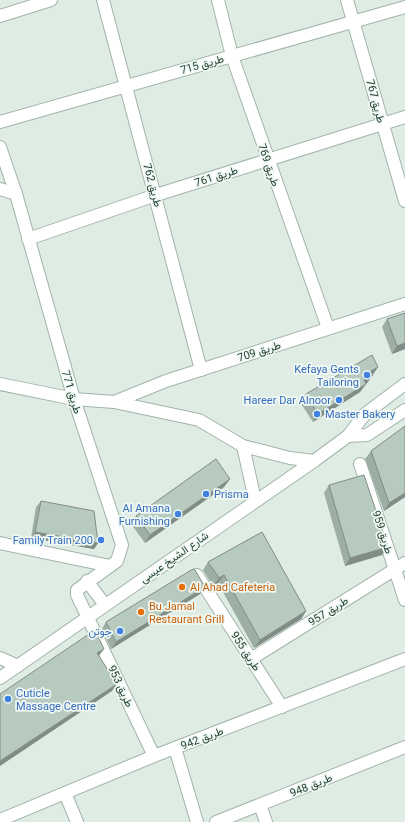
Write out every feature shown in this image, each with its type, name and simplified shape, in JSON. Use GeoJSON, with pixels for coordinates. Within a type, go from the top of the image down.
{"type":"FeatureCollection","features":[{"type":"Feature","properties":{"kind":"street"},"geometry":{"type":"LineString","coordinates":[[0,16],[35,2],[51,0]]}},
{"type":"Feature","properties":{"kind":"street","name":"طريق 762"},"geometry":{"type":"LineString","coordinates":[[103,0],[125,86],[156,195],[201,370]]}},
{"type":"Feature","properties":{"kind":"street","name":"طريق 769"},"geometry":{"type":"LineString","coordinates":[[218,0],[232,56],[267,160],[328,328]]}},
{"type":"Feature","properties":{"kind":"street","name":"طريق 767"},"geometry":{"type":"LineString","coordinates":[[348,0],[381,123],[405,201]]}},
{"type":"Feature","properties":{"kind":"street","name":"طريق 715"},"geometry":{"type":"LineString","coordinates":[[0,122],[405,8]]}},
{"type":"Feature","properties":{"kind":"street","name":"طريق 761"},"geometry":{"type":"LineString","coordinates":[[28,239],[156,195],[381,123],[405,117]]}},
{"type":"Feature","properties":{"kind":"street","name":"طريق 771"},"geometry":{"type":"LineString","coordinates":[[0,147],[16,194],[74,399],[122,545],[117,560],[77,590],[77,595],[88,616]]}},
{"type":"Feature","properties":{"kind":"street"},"geometry":{"type":"LineString","coordinates":[[0,189],[16,194]]}},
{"type":"Feature","properties":{"kind":"street","name":"طريق 709"},"geometry":{"type":"LineString","coordinates":[[114,402],[166,381],[405,304]]}},
{"type":"Feature","properties":{"kind":"street","name":"طريق 709"},"geometry":{"type":"LineString","coordinates":[[0,384],[74,399],[114,402],[200,420],[244,446],[290,458],[314,461]]}},
{"type":"Feature","properties":{"kind":"street","name":"شارع الشيخ عيسى"},"geometry":{"type":"LineString","coordinates":[[0,678],[255,500],[314,461],[348,436],[365,414],[405,384]]}},
{"type":"Feature","properties":{"kind":"street"},"geometry":{"type":"LineString","coordinates":[[348,436],[367,435],[405,410]]}},
{"type":"Feature","properties":{"kind":"street"},"geometry":{"type":"LineString","coordinates":[[244,446],[255,500]]}},
{"type":"Feature","properties":{"kind":"street","name":"طريق 959"},"geometry":{"type":"LineString","coordinates":[[360,464],[400,566],[405,600]]}},
{"type":"Feature","properties":{"kind":"street"},"geometry":{"type":"LineString","coordinates":[[0,543],[110,566]]}},
{"type":"Feature","properties":{"kind":"street","name":"طريق 957"},"geometry":{"type":"LineString","coordinates":[[251,659],[400,566]]}},
{"type":"Feature","properties":{"kind":"street","name":"طريق 955"},"geometry":{"type":"LineString","coordinates":[[197,574],[282,707]]}},
{"type":"Feature","properties":{"kind":"street"},"geometry":{"type":"LineString","coordinates":[[87,581],[104,605]]}},
{"type":"Feature","properties":{"kind":"street"},"geometry":{"type":"LineString","coordinates":[[303,608],[311,622]]}},
{"type":"Feature","properties":{"kind":"street","name":"طريق 953"},"geometry":{"type":"LineString","coordinates":[[88,616],[154,756]]}},
{"type":"Feature","properties":{"kind":"street"},"geometry":{"type":"LineString","coordinates":[[0,658],[18,666]]}},
{"type":"Feature","properties":{"kind":"street","name":"طريق 942"},"geometry":{"type":"LineString","coordinates":[[0,820],[154,756],[405,659]]}},
{"type":"Feature","properties":{"kind":"street"},"geometry":{"type":"LineString","coordinates":[[175,748],[197,822]]}},
{"type":"Feature","properties":{"kind":"street","name":"طريق 948"},"geometry":{"type":"LineString","coordinates":[[216,822],[405,748]]}},
{"type":"Feature","properties":{"kind":"street"},"geometry":{"type":"LineString","coordinates":[[65,793],[77,822]]}},
{"type":"Feature","properties":{"kind":"street"},"geometry":{"type":"LineString","coordinates":[[260,805],[266,822]]}},
{"type":"Feature","properties":{"kind":"building"},"geometry":{"type":"Polygon","coordinates":[[[405,313],[405,343],[397,346],[387,319],[405,313]]]}},
{"type":"Feature","properties":{"kind":"building"},"geometry":{"type":"Polygon","coordinates":[[[372,355],[378,367],[371,371],[373,375],[364,380],[366,384],[318,414],[306,394],[372,355]]]}},
{"type":"Feature","properties":{"kind":"building"},"geometry":{"type":"Polygon","coordinates":[[[405,426],[405,493],[389,503],[371,451],[405,426]]]}},
{"type":"Feature","properties":{"kind":"building"},"geometry":{"type":"Polygon","coordinates":[[[216,459],[230,479],[150,535],[136,516],[216,459]]]}},
{"type":"Feature","properties":{"kind":"building"},"geometry":{"type":"Polygon","coordinates":[[[364,475],[388,547],[350,558],[329,485],[364,475]]]}},
{"type":"Feature","properties":{"kind":"building"},"geometry":{"type":"Polygon","coordinates":[[[41,501],[94,511],[98,543],[35,532],[41,501]]]}},
{"type":"Feature","properties":{"kind":"building"},"geometry":{"type":"Polygon","coordinates":[[[262,532],[306,611],[260,640],[224,575],[219,578],[208,562],[262,532]]]}},
{"type":"Feature","properties":{"kind":"building"},"geometry":{"type":"Polygon","coordinates":[[[193,569],[205,587],[116,642],[106,622],[193,569]]]}},
{"type":"Feature","properties":{"kind":"building"},"geometry":{"type":"Polygon","coordinates":[[[95,630],[104,649],[97,653],[117,684],[0,761],[0,694],[95,630]]]}},
{"type":"Feature","properties":{"kind":"place","name":"Kefaya Gents Tailoring"},"geometry":{"type":"Point","coordinates":[367,375]}},
{"type":"Feature","properties":{"kind":"place","name":"Hareer Dar Alnoor"},"geometry":{"type":"Point","coordinates":[339,400]}},
{"type":"Feature","properties":{"kind":"place","name":"Master Bakery"},"geometry":{"type":"Point","coordinates":[317,414]}},
{"type":"Feature","properties":{"kind":"place","name":"Prisma"},"geometry":{"type":"Point","coordinates":[206,494]}},
{"type":"Feature","properties":{"kind":"place","name":"Al Amana Furnishing"},"geometry":{"type":"Point","coordinates":[178,514]}},
{"type":"Feature","properties":{"kind":"place","name":"Family Train 200"},"geometry":{"type":"Point","coordinates":[101,540]}},
{"type":"Feature","properties":{"kind":"place","name":"Al Ahad Cafeteria"},"geometry":{"type":"Point","coordinates":[182,587]}},
{"type":"Feature","properties":{"kind":"place","name":"Bu Jamal Restaurant Grill"},"geometry":{"type":"Point","coordinates":[141,612]}},
{"type":"Feature","properties":{"kind":"place","name":"جوتن"},"geometry":{"type":"Point","coordinates":[120,631]}},
{"type":"Feature","properties":{"kind":"place","name":"Cuticle Massage Centre"},"geometry":{"type":"Point","coordinates":[8,699]}}]}
